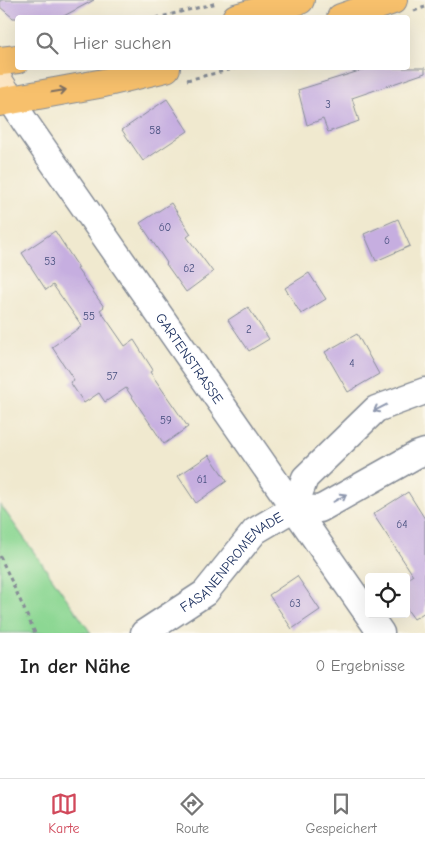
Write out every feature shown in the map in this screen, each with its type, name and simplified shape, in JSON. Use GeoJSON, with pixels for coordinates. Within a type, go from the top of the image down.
{"type":"FeatureCollection","features":[{"type":"Feature","properties":{"kind":"main road"},"geometry":{"type":"LineString","coordinates":[[229,10],[300,0]]}},
{"type":"Feature","properties":{"kind":"main road"},"geometry":{"type":"LineString","coordinates":[[350,15],[393,0]]}},
{"type":"Feature","properties":{"kind":"main road"},"geometry":{"type":"LineString","coordinates":[[0,61],[15,59]]}},
{"type":"Feature","properties":{"kind":"main road"},"geometry":{"type":"LineString","coordinates":[[4,95],[104,83],[158,70]]}},
{"type":"Feature","properties":{"kind":"street","name":"GARTENSTRASSE"},"geometry":{"type":"LineString","coordinates":[[4,95],[25,122],[381,633]]}},
{"type":"Feature","properties":{"kind":"street","name":"FASANENPROMENADE"},"geometry":{"type":"LineString","coordinates":[[294,508],[304,478],[376,409],[425,391]]}},
{"type":"Feature","properties":{"kind":"street","name":"FASANENPROMENADE"},"geometry":{"type":"LineString","coordinates":[[144,633],[205,593],[255,532],[294,508],[320,509],[416,455],[425,452]]}},
{"type":"Feature","properties":{"kind":"path"},"geometry":{"type":"LineString","coordinates":[[169,15],[186,11],[229,10]]}},
{"type":"Feature","properties":{"kind":"path"},"geometry":{"type":"LineString","coordinates":[[0,556],[35,633]]}},
{"type":"Feature","properties":{"kind":"green space"},"geometry":{"type":"Polygon","coordinates":[[[0,504],[91,633],[0,633],[0,504]]]}},
{"type":"Feature","properties":{"kind":"building"},"geometry":{"type":"Polygon","coordinates":[[[0,0],[94,0],[66,15],[15,15],[15,18],[13,18],[0,7],[0,0]]]}},
{"type":"Feature","properties":{"kind":"building"},"geometry":{"type":"Polygon","coordinates":[[[410,68],[425,68],[425,73],[352,98],[359,121],[328,132],[323,119],[307,125],[298,90],[363,70],[410,70],[410,68]]]}},
{"type":"Feature","properties":{"kind":"building"},"geometry":{"type":"Polygon","coordinates":[[[167,99],[188,131],[143,161],[122,130],[167,99]]]}},
{"type":"Feature","properties":{"kind":"building"},"geometry":{"type":"Polygon","coordinates":[[[171,203],[191,234],[187,237],[213,272],[186,292],[140,223],[171,203]]]}},
{"type":"Feature","properties":{"kind":"building"},"geometry":{"type":"Polygon","coordinates":[[[398,219],[410,246],[376,261],[364,234],[398,219]]]}},
{"type":"Feature","properties":{"kind":"building"},"geometry":{"type":"Polygon","coordinates":[[[55,231],[79,268],[77,269],[104,307],[100,310],[125,346],[134,340],[153,370],[150,372],[188,427],[164,444],[126,388],[105,402],[99,393],[84,403],[70,382],[74,380],[52,347],[82,326],[53,285],[46,290],[22,253],[55,231]]]}},
{"type":"Feature","properties":{"kind":"building"},"geometry":{"type":"Polygon","coordinates":[[[309,273],[326,299],[301,314],[285,288],[309,273]]]}},
{"type":"Feature","properties":{"kind":"building"},"geometry":{"type":"Polygon","coordinates":[[[248,307],[269,339],[249,351],[228,320],[248,307]]]}},
{"type":"Feature","properties":{"kind":"building"},"geometry":{"type":"Polygon","coordinates":[[[357,334],[379,374],[348,392],[325,352],[357,334]]]}},
{"type":"Feature","properties":{"kind":"building"},"geometry":{"type":"Polygon","coordinates":[[[209,455],[227,481],[196,503],[178,476],[209,455]]]}},
{"type":"Feature","properties":{"kind":"building"},"geometry":{"type":"Polygon","coordinates":[[[408,492],[425,519],[425,612],[414,619],[410,614],[410,577],[413,575],[373,514],[408,492]]]}},
{"type":"Feature","properties":{"kind":"building"},"geometry":{"type":"Polygon","coordinates":[[[297,576],[320,610],[292,629],[269,595],[297,576]]]}}]}
